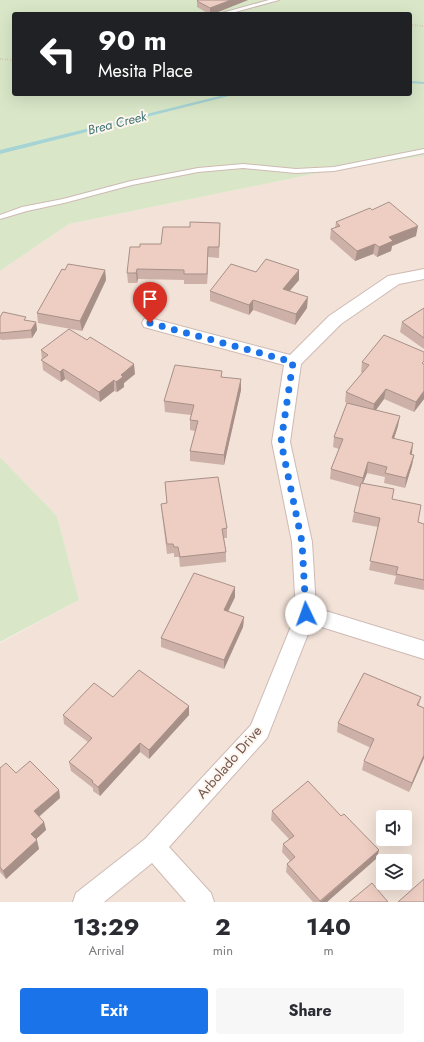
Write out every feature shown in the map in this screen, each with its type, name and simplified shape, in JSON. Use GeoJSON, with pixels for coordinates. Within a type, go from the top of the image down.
{"type":"FeatureCollection","features":[{"type":"Feature","properties":{"kind":"street"},"geometry":{"type":"LineString","coordinates":[[150,323],[293,362],[335,320],[394,280],[424,274]]}},
{"type":"Feature","properties":{"kind":"street","name":"Arbolado Drive"},"geometry":{"type":"LineString","coordinates":[[86,902],[153,848],[259,731],[306,614],[302,542],[281,442],[293,362]]}},
{"type":"Feature","properties":{"kind":"street"},"geometry":{"type":"LineString","coordinates":[[306,614],[424,650]]}},
{"type":"Feature","properties":{"kind":"street"},"geometry":{"type":"LineString","coordinates":[[153,848],[202,902]]}},
{"type":"Feature","properties":{"kind":"lane"},"geometry":{"type":"LineString","coordinates":[[229,12],[276,0]]}},
{"type":"Feature","properties":{"kind":"lane"},"geometry":{"type":"LineString","coordinates":[[0,217],[25,209],[64,201],[132,183],[198,170],[243,166],[296,171],[334,169],[424,151]]}},
{"type":"Feature","properties":{"kind":"path"},"geometry":{"type":"LineString","coordinates":[[412,25],[424,26]]}},
{"type":"Feature","properties":{"kind":"path"},"geometry":{"type":"LineString","coordinates":[[0,59],[12,60]]}},
{"type":"Feature","properties":{"kind":"shaded area"},"geometry":{"type":"Polygon","coordinates":[[[424,156],[424,902],[0,902],[0,643],[79,600],[57,516],[0,457],[0,271],[69,224],[323,172],[424,156]]]}},
{"type":"Feature","properties":{"kind":"green space"},"geometry":{"type":"Polygon","coordinates":[[[0,0],[424,0],[424,156],[323,172],[69,224],[0,271],[0,0]]]}},
{"type":"Feature","properties":{"kind":"green space"},"geometry":{"type":"Polygon","coordinates":[[[0,457],[57,516],[79,600],[0,642],[0,457]]]}},
{"type":"Feature","properties":{"kind":"building"},"geometry":{"type":"Polygon","coordinates":[[[231,0],[210,8],[197,1],[231,0]]]}},
{"type":"Feature","properties":{"kind":"building"},"geometry":{"type":"Polygon","coordinates":[[[389,202],[418,226],[389,237],[393,241],[379,247],[375,244],[357,251],[331,229],[340,226],[336,222],[370,208],[372,210],[389,202]]]}},
{"type":"Feature","properties":{"kind":"building"},"geometry":{"type":"Polygon","coordinates":[[[190,222],[220,223],[219,247],[208,247],[207,274],[184,274],[184,270],[137,269],[136,273],[127,273],[130,247],[140,247],[140,244],[161,244],[163,227],[190,227],[190,222]]]}},
{"type":"Feature","properties":{"kind":"building"},"geometry":{"type":"Polygon","coordinates":[[[266,259],[299,270],[283,289],[308,297],[296,314],[253,300],[249,305],[210,291],[231,264],[256,272],[266,259]]]}},
{"type":"Feature","properties":{"kind":"building"},"geometry":{"type":"Polygon","coordinates":[[[68,264],[105,270],[80,321],[37,313],[62,269],[65,270],[68,264]]]}},
{"type":"Feature","properties":{"kind":"building"},"geometry":{"type":"Polygon","coordinates":[[[424,308],[424,338],[402,322],[424,308]]]}},
{"type":"Feature","properties":{"kind":"building"},"geometry":{"type":"Polygon","coordinates":[[[3,312],[26,317],[24,320],[36,322],[31,330],[0,333],[0,317],[3,312]]]}},
{"type":"Feature","properties":{"kind":"building"},"geometry":{"type":"Polygon","coordinates":[[[69,329],[87,340],[90,337],[134,364],[121,375],[123,377],[116,382],[114,380],[99,392],[63,369],[60,372],[41,360],[48,355],[41,350],[69,329]]]}},
{"type":"Feature","properties":{"kind":"building"},"geometry":{"type":"Polygon","coordinates":[[[384,335],[424,352],[424,361],[422,363],[424,364],[424,391],[416,402],[386,389],[374,404],[346,392],[369,365],[362,362],[384,335]]]}},
{"type":"Feature","properties":{"kind":"building"},"geometry":{"type":"Polygon","coordinates":[[[175,365],[222,371],[221,377],[241,379],[224,455],[190,451],[198,421],[190,420],[194,405],[164,401],[175,365]]]}},
{"type":"Feature","properties":{"kind":"building"},"geometry":{"type":"Polygon","coordinates":[[[347,403],[400,416],[392,438],[413,443],[410,454],[414,455],[406,478],[385,473],[387,467],[368,462],[363,478],[331,469],[343,439],[334,437],[347,403]]]}},
{"type":"Feature","properties":{"kind":"building"},"geometry":{"type":"Polygon","coordinates":[[[218,477],[227,528],[222,529],[226,552],[180,557],[178,547],[174,547],[173,544],[167,544],[161,504],[167,503],[165,482],[218,477]]]}},
{"type":"Feature","properties":{"kind":"building"},"geometry":{"type":"Polygon","coordinates":[[[361,483],[394,489],[392,499],[421,505],[418,522],[424,524],[424,580],[396,574],[398,567],[370,561],[380,518],[354,512],[361,483]]]}},
{"type":"Feature","properties":{"kind":"building"},"geometry":{"type":"Polygon","coordinates":[[[194,573],[235,587],[224,610],[244,617],[224,660],[161,638],[194,573]]]}},
{"type":"Feature","properties":{"kind":"building"},"geometry":{"type":"Polygon","coordinates":[[[139,670],[189,706],[149,750],[140,743],[98,787],[92,782],[93,781],[69,762],[92,738],[63,715],[94,683],[113,697],[139,670]]]}},
{"type":"Feature","properties":{"kind":"building"},"geometry":{"type":"Polygon","coordinates":[[[364,673],[421,697],[417,705],[424,708],[424,755],[412,783],[364,761],[374,739],[338,723],[364,673]]]}},
{"type":"Feature","properties":{"kind":"building"},"geometry":{"type":"Polygon","coordinates":[[[30,761],[59,790],[34,811],[44,822],[31,834],[37,840],[3,871],[0,867],[0,768],[6,763],[16,773],[30,761]]]}},
{"type":"Feature","properties":{"kind":"building"},"geometry":{"type":"Polygon","coordinates":[[[308,781],[341,816],[344,814],[379,850],[320,901],[287,864],[295,857],[283,844],[294,836],[272,811],[308,781]]]}},
{"type":"Feature","properties":{"kind":"building"},"geometry":{"type":"Polygon","coordinates":[[[424,879],[424,902],[398,902],[412,890],[424,879]]]}},
{"type":"Feature","properties":{"kind":"building"},"geometry":{"type":"Polygon","coordinates":[[[372,883],[376,890],[378,890],[388,902],[349,902],[372,883]]]}},
{"type":"Feature","properties":{"kind":"waterway","name":"Brea Creek"},"geometry":{"type":"LineString","coordinates":[[412,82],[424,83]]}},
{"type":"Feature","properties":{"kind":"waterway","name":"Brea Creek"},"geometry":{"type":"LineString","coordinates":[[0,152],[226,96]]}},
{"type":"Feature","properties":{"kind":"route"},"geometry":{"type":"LineString","coordinates":[[150,323],[293,362],[281,442],[302,542],[306,614]]}}]}
